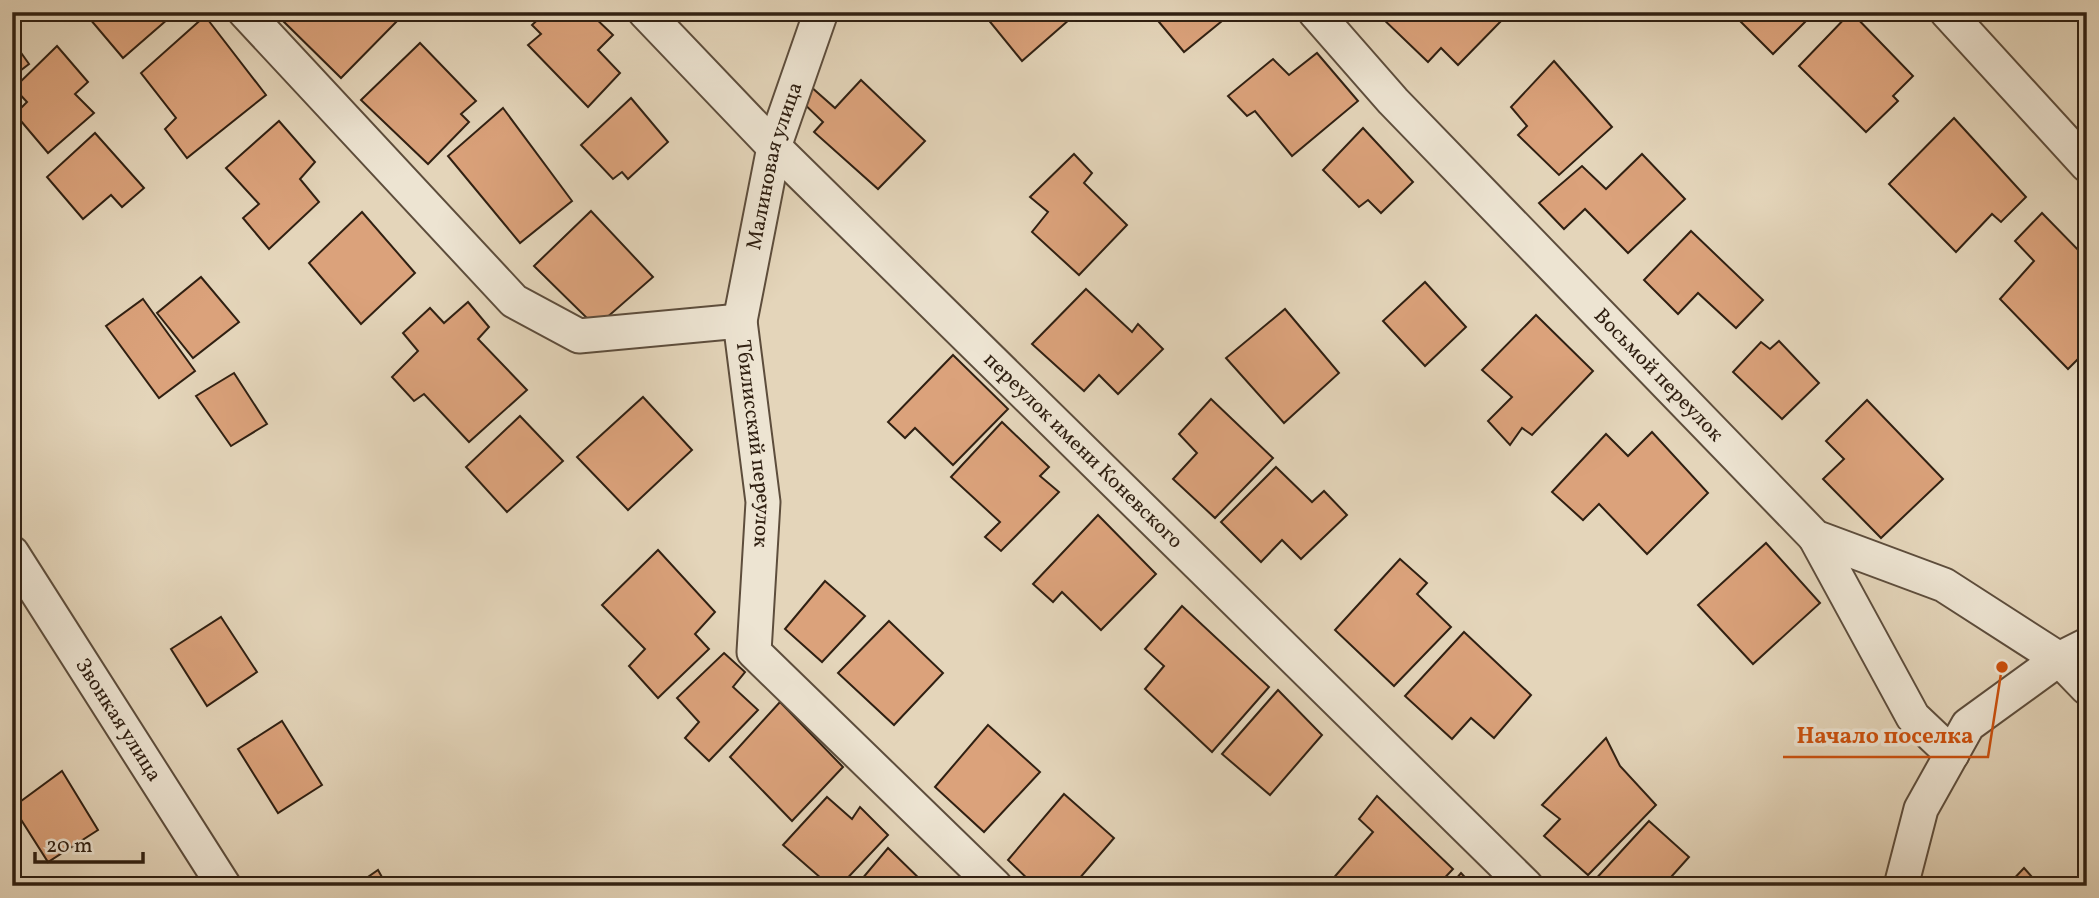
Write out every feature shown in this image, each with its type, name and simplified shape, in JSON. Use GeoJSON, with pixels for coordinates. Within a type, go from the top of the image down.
{"type":"FeatureCollection","features":[{"type":"Feature","properties":{"kind":"street","name":"Тбилисский переулок"},"geometry":{"type":"LineString","coordinates":[[245,12],[514,301],[579,336],[740,321],[763,502],[754,652],[995,886]]}},
{"type":"Feature","properties":{"kind":"street","name":"переулок имени Коневского"},"geometry":{"type":"LineString","coordinates":[[645,12],[774,147],[1526,886]]}},
{"type":"Feature","properties":{"kind":"street","name":"Малиновая улица"},"geometry":{"type":"LineString","coordinates":[[740,321],[774,147],[821,12]]}},
{"type":"Feature","properties":{"kind":"street","name":"Восьмой переулок"},"geometry":{"type":"LineString","coordinates":[[1315,12],[1393,102],[1815,537],[1944,585],[2073,652],[2087,688]]}},
{"type":"Feature","properties":{"kind":"street"},"geometry":{"type":"LineString","coordinates":[[1947,12],[2087,165]]}},
{"type":"Feature","properties":{"kind":"street"},"geometry":{"type":"LineString","coordinates":[[1815,537],[1913,717],[1952,754]]}},
{"type":"Feature","properties":{"kind":"street","name":"Звонкая улица"},"geometry":{"type":"LineString","coordinates":[[12,553],[224,886]]}},
{"type":"Feature","properties":{"kind":"street"},"geometry":{"type":"LineString","coordinates":[[1901,886],[1921,809],[1968,725],[2073,652]]}},
{"type":"Feature","properties":{"kind":"building"},"geometry":{"type":"Polygon","coordinates":[[[84,12],[176,12],[123,58],[84,12]]]}},
{"type":"Feature","properties":{"kind":"building"},"geometry":{"type":"Polygon","coordinates":[[[279,12],[404,14],[341,78],[277,15],[279,12]]]}},
{"type":"Feature","properties":{"kind":"building"},"geometry":{"type":"Polygon","coordinates":[[[546,12],[589,12],[613,35],[598,50],[620,73],[588,107],[528,45],[541,34],[532,25],[546,12]]]}},
{"type":"Feature","properties":{"kind":"building"},"geometry":{"type":"Polygon","coordinates":[[[982,12],[1078,12],[1022,61],[982,12]]]}},
{"type":"Feature","properties":{"kind":"building"},"geometry":{"type":"Polygon","coordinates":[[[1158,12],[1233,12],[1184,52],[1154,16],[1158,12]]]}},
{"type":"Feature","properties":{"kind":"building"},"geometry":{"type":"Polygon","coordinates":[[[1385,12],[1502,12],[1506,16],[1458,65],[1441,48],[1428,62],[1381,17],[1385,12]]]}},
{"type":"Feature","properties":{"kind":"building"},"geometry":{"type":"Polygon","coordinates":[[[1731,12],[1815,12],[1773,54],[1731,12]]]}},
{"type":"Feature","properties":{"kind":"building"},"geometry":{"type":"Polygon","coordinates":[[[1851,12],[1913,76],[1893,96],[1898,101],[1866,132],[1799,66],[1851,12]]]}},
{"type":"Feature","properties":{"kind":"building"},"geometry":{"type":"Polygon","coordinates":[[[205,16],[266,95],[187,158],[165,129],[176,118],[141,73],[205,16]]]}},
{"type":"Feature","properties":{"kind":"building"},"geometry":{"type":"Polygon","coordinates":[[[12,40],[29,64],[12,77],[12,40]]]}},
{"type":"Feature","properties":{"kind":"building"},"geometry":{"type":"Polygon","coordinates":[[[420,43],[476,101],[461,114],[469,122],[428,164],[361,100],[420,43]]]}},
{"type":"Feature","properties":{"kind":"building"},"geometry":{"type":"Polygon","coordinates":[[[57,46],[88,82],[75,94],[94,113],[48,153],[15,114],[27,102],[14,88],[57,46]]]}},
{"type":"Feature","properties":{"kind":"building"},"geometry":{"type":"Polygon","coordinates":[[[1317,53],[1358,101],[1292,156],[1255,111],[1247,116],[1228,96],[1273,59],[1289,75],[1317,53]]]}},
{"type":"Feature","properties":{"kind":"building"},"geometry":{"type":"Polygon","coordinates":[[[1554,61],[1612,127],[1559,175],[1518,135],[1527,126],[1511,107],[1554,61]]]}},
{"type":"Feature","properties":{"kind":"building"},"geometry":{"type":"Polygon","coordinates":[[[861,80],[925,141],[878,189],[814,132],[823,122],[799,99],[810,86],[835,108],[861,80]]]}},
{"type":"Feature","properties":{"kind":"building"},"geometry":{"type":"Polygon","coordinates":[[[631,98],[668,142],[628,179],[622,172],[613,179],[581,145],[631,98]]]}},
{"type":"Feature","properties":{"kind":"building"},"geometry":{"type":"Polygon","coordinates":[[[503,108],[572,201],[520,243],[448,156],[503,108]]]}},
{"type":"Feature","properties":{"kind":"building"},"geometry":{"type":"Polygon","coordinates":[[[1954,118],[2026,197],[2001,222],[1992,214],[1956,252],[1889,184],[1954,118]]]}},
{"type":"Feature","properties":{"kind":"building"},"geometry":{"type":"Polygon","coordinates":[[[279,121],[315,162],[300,179],[319,202],[269,249],[243,218],[259,204],[226,168],[279,121]]]}},
{"type":"Feature","properties":{"kind":"building"},"geometry":{"type":"Polygon","coordinates":[[[1363,128],[1413,182],[1381,213],[1368,200],[1359,207],[1323,170],[1363,128]]]}},
{"type":"Feature","properties":{"kind":"building"},"geometry":{"type":"Polygon","coordinates":[[[95,133],[144,188],[122,207],[111,195],[83,219],[47,177],[95,133]]]}},
{"type":"Feature","properties":{"kind":"building"},"geometry":{"type":"Polygon","coordinates":[[[1074,154],[1092,173],[1084,183],[1127,225],[1079,275],[1032,232],[1048,212],[1030,197],[1074,154]]]}},
{"type":"Feature","properties":{"kind":"building"},"geometry":{"type":"Polygon","coordinates":[[[1642,154],[1685,199],[1628,253],[1585,209],[1564,229],[1539,203],[1582,166],[1606,189],[1642,154]]]}},
{"type":"Feature","properties":{"kind":"building"},"geometry":{"type":"Polygon","coordinates":[[[591,211],[653,277],[596,327],[534,266],[591,211]]]}},
{"type":"Feature","properties":{"kind":"building"},"geometry":{"type":"Polygon","coordinates":[[[362,212],[415,273],[361,324],[309,263],[362,212]]]}},
{"type":"Feature","properties":{"kind":"building"},"geometry":{"type":"Polygon","coordinates":[[[2042,213],[2087,259],[2087,350],[2068,369],[2000,299],[2034,261],[2015,241],[2042,213]]]}},
{"type":"Feature","properties":{"kind":"building"},"geometry":{"type":"Polygon","coordinates":[[[1691,231],[1763,300],[1736,328],[1698,293],[1678,314],[1644,280],[1691,231]]]}},
{"type":"Feature","properties":{"kind":"building"},"geometry":{"type":"Polygon","coordinates":[[[201,277],[239,322],[193,358],[157,313],[201,277]]]}},
{"type":"Feature","properties":{"kind":"building"},"geometry":{"type":"Polygon","coordinates":[[[1425,282],[1466,327],[1425,366],[1383,321],[1425,282]]]}},
{"type":"Feature","properties":{"kind":"building"},"geometry":{"type":"Polygon","coordinates":[[[1086,289],[1132,332],[1138,324],[1163,349],[1118,394],[1099,375],[1084,391],[1032,344],[1086,289]]]}},
{"type":"Feature","properties":{"kind":"building"},"geometry":{"type":"Polygon","coordinates":[[[143,299],[195,371],[159,398],[106,326],[143,299]]]}},
{"type":"Feature","properties":{"kind":"building"},"geometry":{"type":"Polygon","coordinates":[[[468,302],[489,327],[478,339],[527,390],[469,442],[424,394],[414,401],[392,377],[418,351],[403,333],[430,308],[444,323],[468,302]]]}},
{"type":"Feature","properties":{"kind":"building"},"geometry":{"type":"Polygon","coordinates":[[[1285,309],[1339,373],[1284,423],[1226,358],[1285,309]]]}},
{"type":"Feature","properties":{"kind":"building"},"geometry":{"type":"Polygon","coordinates":[[[1536,315],[1593,371],[1532,435],[1522,428],[1510,445],[1488,421],[1512,397],[1482,370],[1536,315]]]}},
{"type":"Feature","properties":{"kind":"building"},"geometry":{"type":"Polygon","coordinates":[[[1779,341],[1819,383],[1782,419],[1733,372],[1761,342],[1770,349],[1779,341]]]}},
{"type":"Feature","properties":{"kind":"building"},"geometry":{"type":"Polygon","coordinates":[[[953,355],[1008,409],[953,465],[915,428],[905,438],[888,422],[953,355]]]}},
{"type":"Feature","properties":{"kind":"building"},"geometry":{"type":"Polygon","coordinates":[[[234,373],[267,424],[231,446],[196,396],[234,373]]]}},
{"type":"Feature","properties":{"kind":"building"},"geometry":{"type":"Polygon","coordinates":[[[643,397],[692,450],[628,510],[577,457],[643,397]]]}},
{"type":"Feature","properties":{"kind":"building"},"geometry":{"type":"Polygon","coordinates":[[[1211,399],[1273,458],[1215,518],[1173,479],[1197,453],[1179,434],[1211,399]]]}},
{"type":"Feature","properties":{"kind":"building"},"geometry":{"type":"Polygon","coordinates":[[[1867,400],[1943,479],[1881,538],[1823,479],[1844,459],[1826,441],[1867,400]]]}},
{"type":"Feature","properties":{"kind":"building"},"geometry":{"type":"Polygon","coordinates":[[[520,416],[563,461],[507,512],[466,467],[520,416]]]}},
{"type":"Feature","properties":{"kind":"building"},"geometry":{"type":"Polygon","coordinates":[[[1002,422],[1049,467],[1040,476],[1059,492],[1001,551],[985,537],[1000,522],[951,477],[1002,422]]]}},
{"type":"Feature","properties":{"kind":"building"},"geometry":{"type":"Polygon","coordinates":[[[1652,432],[1708,493],[1647,554],[1599,504],[1583,520],[1552,492],[1606,434],[1628,456],[1652,432]]]}},
{"type":"Feature","properties":{"kind":"building"},"geometry":{"type":"Polygon","coordinates":[[[1276,467],[1312,502],[1324,491],[1347,515],[1301,559],[1282,540],[1261,562],[1221,522],[1276,467]]]}},
{"type":"Feature","properties":{"kind":"building"},"geometry":{"type":"Polygon","coordinates":[[[1098,515],[1156,574],[1101,630],[1062,592],[1053,602],[1033,584],[1098,515]]]}},
{"type":"Feature","properties":{"kind":"building"},"geometry":{"type":"Polygon","coordinates":[[[1766,543],[1820,603],[1753,664],[1698,605],[1766,543]]]}},
{"type":"Feature","properties":{"kind":"building"},"geometry":{"type":"Polygon","coordinates":[[[658,550],[715,612],[695,634],[709,649],[658,698],[629,666],[645,649],[602,605],[658,550]]]}},
{"type":"Feature","properties":{"kind":"building"},"geometry":{"type":"Polygon","coordinates":[[[1400,559],[1427,583],[1417,594],[1451,627],[1394,686],[1335,630],[1400,559]]]}},
{"type":"Feature","properties":{"kind":"building"},"geometry":{"type":"Polygon","coordinates":[[[825,581],[865,616],[822,662],[785,629],[825,581]]]}},
{"type":"Feature","properties":{"kind":"building"},"geometry":{"type":"Polygon","coordinates":[[[1182,606],[1269,687],[1212,752],[1145,689],[1164,666],[1145,649],[1182,606]]]}},
{"type":"Feature","properties":{"kind":"building"},"geometry":{"type":"Polygon","coordinates":[[[221,617],[257,672],[207,706],[171,649],[221,617]]]}},
{"type":"Feature","properties":{"kind":"building"},"geometry":{"type":"Polygon","coordinates":[[[889,621],[943,673],[894,725],[838,673],[889,621]]]}},
{"type":"Feature","properties":{"kind":"building"},"geometry":{"type":"Polygon","coordinates":[[[1464,632],[1531,695],[1494,738],[1471,718],[1452,739],[1405,696],[1464,632]]]}},
{"type":"Feature","properties":{"kind":"building"},"geometry":{"type":"Polygon","coordinates":[[[724,653],[745,672],[733,687],[758,710],[709,761],[685,738],[699,722],[677,698],[724,653]]]}},
{"type":"Feature","properties":{"kind":"building"},"geometry":{"type":"Polygon","coordinates":[[[1278,690],[1322,735],[1270,795],[1222,754],[1278,690]]]}},
{"type":"Feature","properties":{"kind":"building"},"geometry":{"type":"Polygon","coordinates":[[[780,702],[843,767],[792,821],[730,757],[780,702]]]}},
{"type":"Feature","properties":{"kind":"building"},"geometry":{"type":"Polygon","coordinates":[[[282,721],[322,785],[278,813],[238,749],[282,721]]]}},
{"type":"Feature","properties":{"kind":"building"},"geometry":{"type":"Polygon","coordinates":[[[988,725],[1040,772],[984,832],[935,787],[988,725]]]}},
{"type":"Feature","properties":{"kind":"building"},"geometry":{"type":"Polygon","coordinates":[[[1606,738],[1620,766],[1656,805],[1588,875],[1544,836],[1560,819],[1542,805],[1606,738]]]}},
{"type":"Feature","properties":{"kind":"building"},"geometry":{"type":"Polygon","coordinates":[[[62,771],[98,830],[48,862],[13,807],[62,771]]]}},
{"type":"Feature","properties":{"kind":"building"},"geometry":{"type":"Polygon","coordinates":[[[1064,794],[1114,838],[1073,886],[1035,886],[1008,860],[1064,794]]]}},
{"type":"Feature","properties":{"kind":"building"},"geometry":{"type":"Polygon","coordinates":[[[1377,796],[1453,869],[1437,886],[1336,886],[1331,881],[1373,832],[1359,819],[1377,796]]]}},
{"type":"Feature","properties":{"kind":"building"},"geometry":{"type":"Polygon","coordinates":[[[827,797],[852,819],[860,807],[888,835],[840,886],[830,886],[783,845],[827,797]]]}},
{"type":"Feature","properties":{"kind":"building"},"geometry":{"type":"Polygon","coordinates":[[[1649,821],[1689,857],[1663,886],[1598,886],[1593,882],[1649,821]]]}},
{"type":"Feature","properties":{"kind":"building"},"geometry":{"type":"Polygon","coordinates":[[[888,848],[927,886],[856,886],[888,848]]]}},
{"type":"Feature","properties":{"kind":"building"},"geometry":{"type":"Polygon","coordinates":[[[2024,868],[2040,886],[2007,886],[2024,868]]]}},
{"type":"Feature","properties":{"kind":"building"},"geometry":{"type":"Polygon","coordinates":[[[378,870],[387,886],[355,886],[378,870]]]}},
{"type":"Feature","properties":{"kind":"building"},"geometry":{"type":"Polygon","coordinates":[[[1461,873],[1473,886],[1450,886],[1461,873]]]}},
{"type":"Feature","properties":{"kind":"place","name":"Начало поселка"},"geometry":{"type":"Point","coordinates":[2002,667]}}]}
